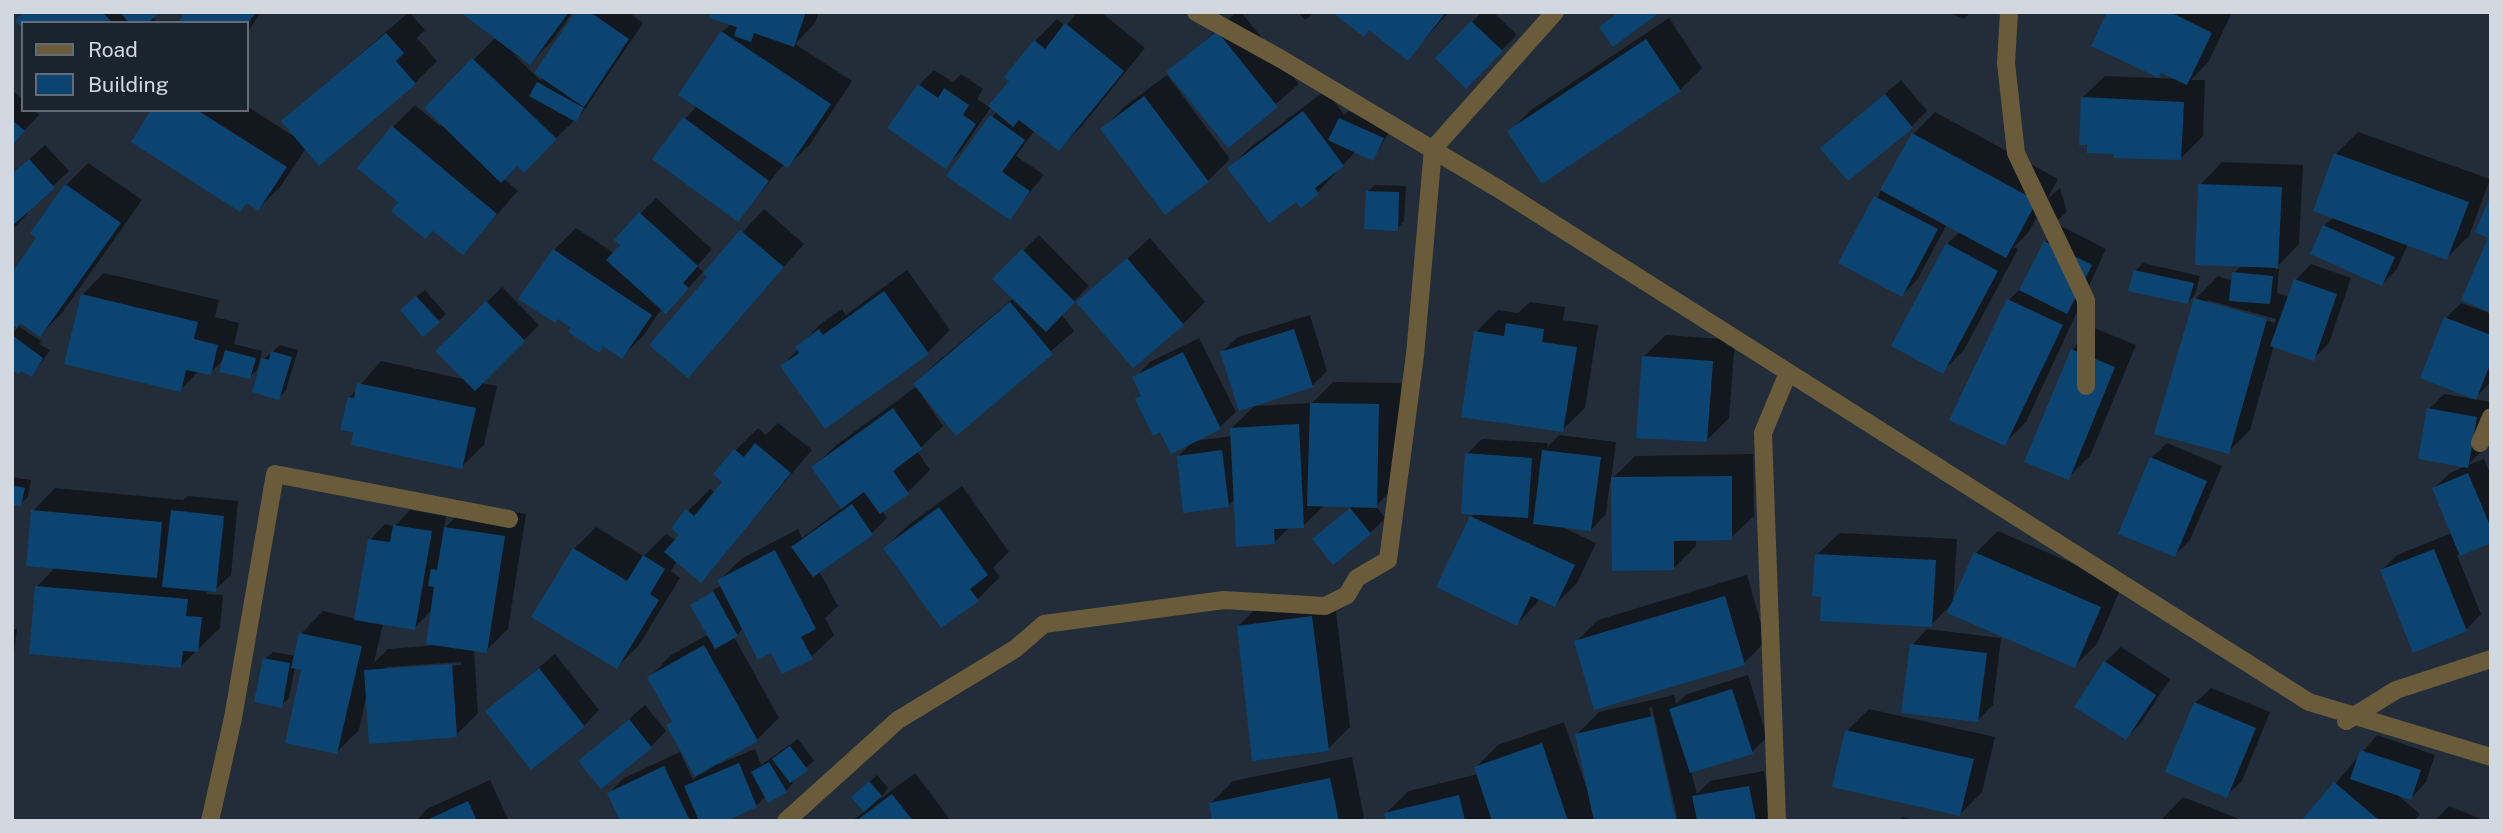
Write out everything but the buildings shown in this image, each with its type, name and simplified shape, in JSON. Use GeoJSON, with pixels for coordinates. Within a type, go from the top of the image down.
{"type":"FeatureCollection","features":[{"type":"Feature","properties":{"kind":"street"},"geometry":{"type":"LineString","coordinates":[[1196,12],[1433,149],[2309,702],[2491,757]]}},
{"type":"Feature","properties":{"kind":"street"},"geometry":{"type":"LineString","coordinates":[[787,821],[898,720],[1015,649],[1044,624],[1224,600],[1325,606],[1347,595],[1357,578],[1388,561],[1415,355],[1433,149],[1555,12]]}},
{"type":"Feature","properties":{"kind":"street"},"geometry":{"type":"LineString","coordinates":[[2009,12],[2006,63],[2016,153],[2086,300],[2086,386]]}},
{"type":"Feature","properties":{"kind":"street"},"geometry":{"type":"LineString","coordinates":[[1777,821],[1763,433],[1788,373]]}},
{"type":"Feature","properties":{"kind":"street"},"geometry":{"type":"LineString","coordinates":[[2480,443],[2491,418]]}},
{"type":"Feature","properties":{"kind":"street"},"geometry":{"type":"LineString","coordinates":[[210,821],[233,718],[275,474],[509,519]]}},
{"type":"Feature","properties":{"kind":"street"},"geometry":{"type":"LineString","coordinates":[[2441,742],[2346,721],[2396,690],[2491,659]]}}]}
